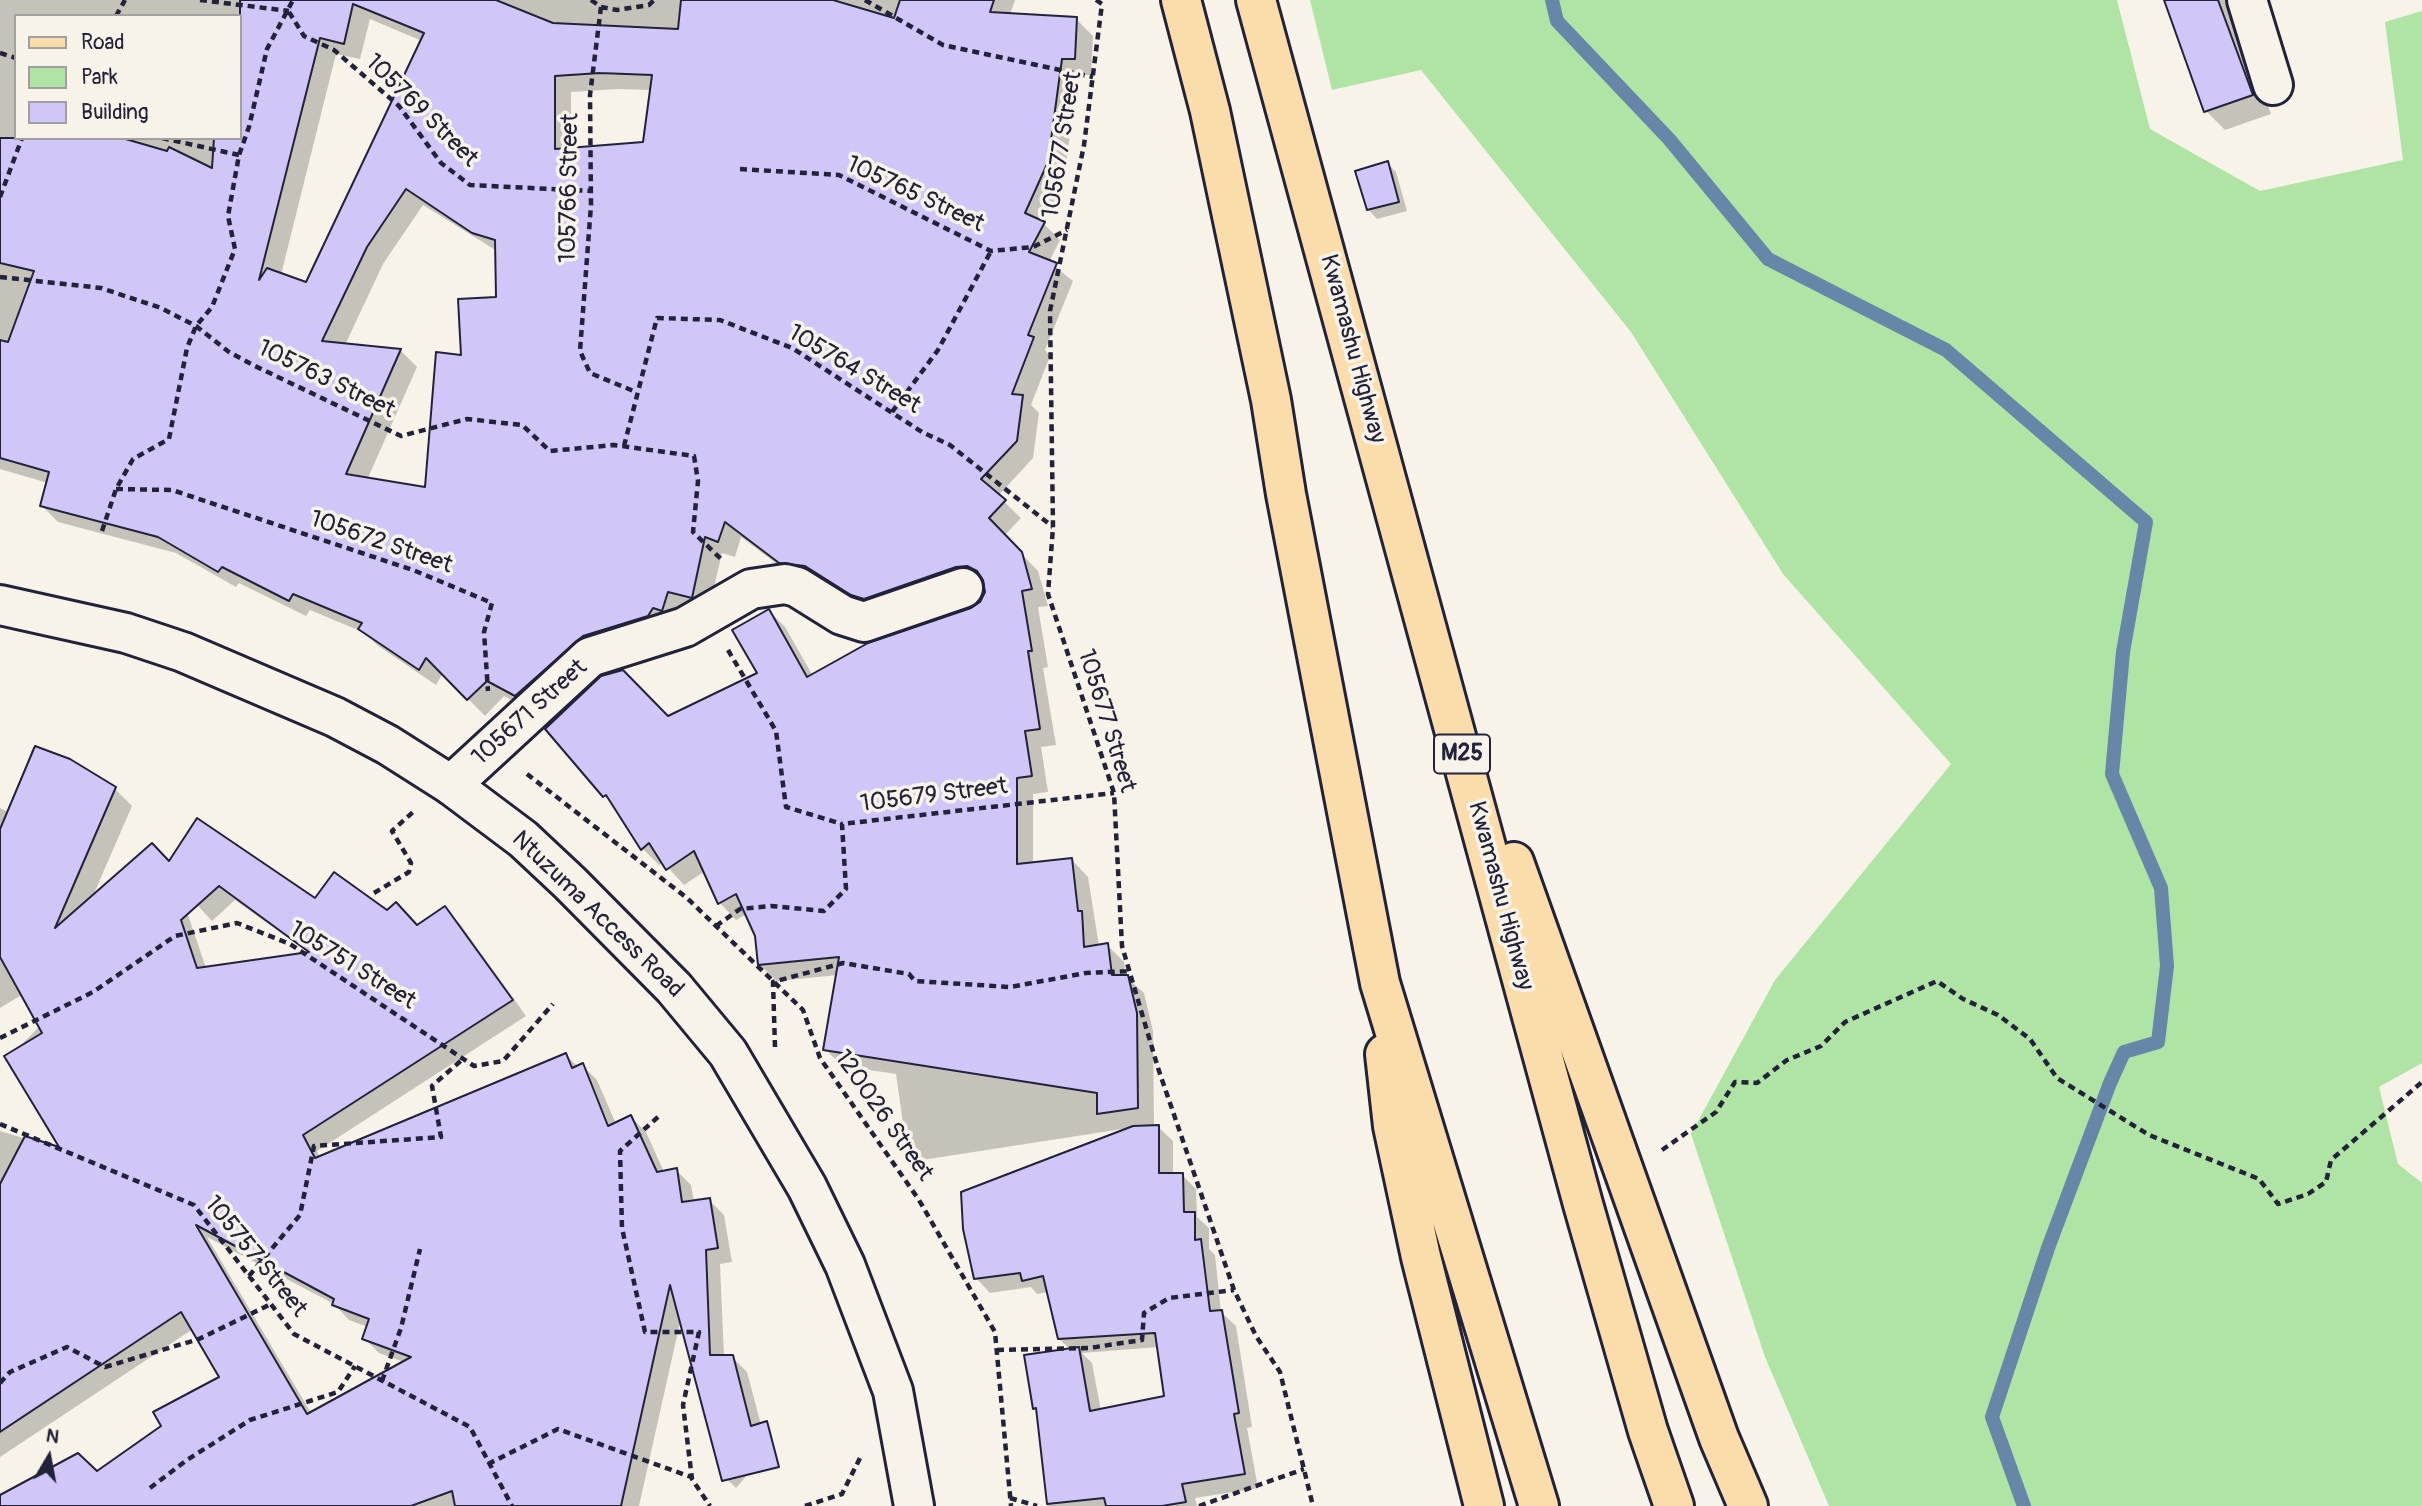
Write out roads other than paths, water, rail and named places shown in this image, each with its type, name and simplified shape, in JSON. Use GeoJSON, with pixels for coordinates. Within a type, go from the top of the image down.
{"type":"FeatureCollection","features":[{"type":"Feature","properties":{"kind":"main road"},"geometry":{"type":"LineString","coordinates":[[1181,0],[1210,111],[1271,400],[1286,494],[1380,983],[1539,1506]]}},
{"type":"Feature","properties":{"kind":"main road","name":"Kwamashu Highway"},"geometry":{"type":"LineString","coordinates":[[1256,0],[1583,1204],[1648,1431],[1674,1506]]}},
{"type":"Feature","properties":{"kind":"main road"},"geometry":{"type":"LineString","coordinates":[[1431,637],[1719,1438],[1748,1506]]}},
{"type":"Feature","properties":{"kind":"main road"},"geometry":{"type":"LineString","coordinates":[[1380,983],[1387,1084],[1393,1126],[1424,1270],[1484,1506]]}},
{"type":"Feature","properties":{"kind":"street"},"geometry":{"type":"LineString","coordinates":[[2247,0],[2273,85]]}},
{"type":"Feature","properties":{"kind":"street","name":"105671 Street"},"geometry":{"type":"LineString","coordinates":[[451,785],[590,657],[668,634],[751,589],[785,584],[797,587],[842,615],[864,622],[963,589]]}},
{"type":"Feature","properties":{"kind":"street","name":"Ntuzuma Access Road"},"geometry":{"type":"LineString","coordinates":[[0,605],[126,633],[232,670],[388,745],[451,785],[523,839],[570,883],[674,988],[733,1061],[807,1187],[845,1265],[893,1391],[914,1506]]}},
{"type":"Feature","properties":{"kind":"waterway"},"geometry":{"type":"LineString","coordinates":[[1552,0],[1557,21],[1669,139],[1768,259],[1946,350],[2146,522],[2123,652],[2112,774],[2161,888],[2167,966],[2158,1042],[2124,1052],[2110,1083],[2048,1248],[1992,1417],[2024,1506]]}}]}
